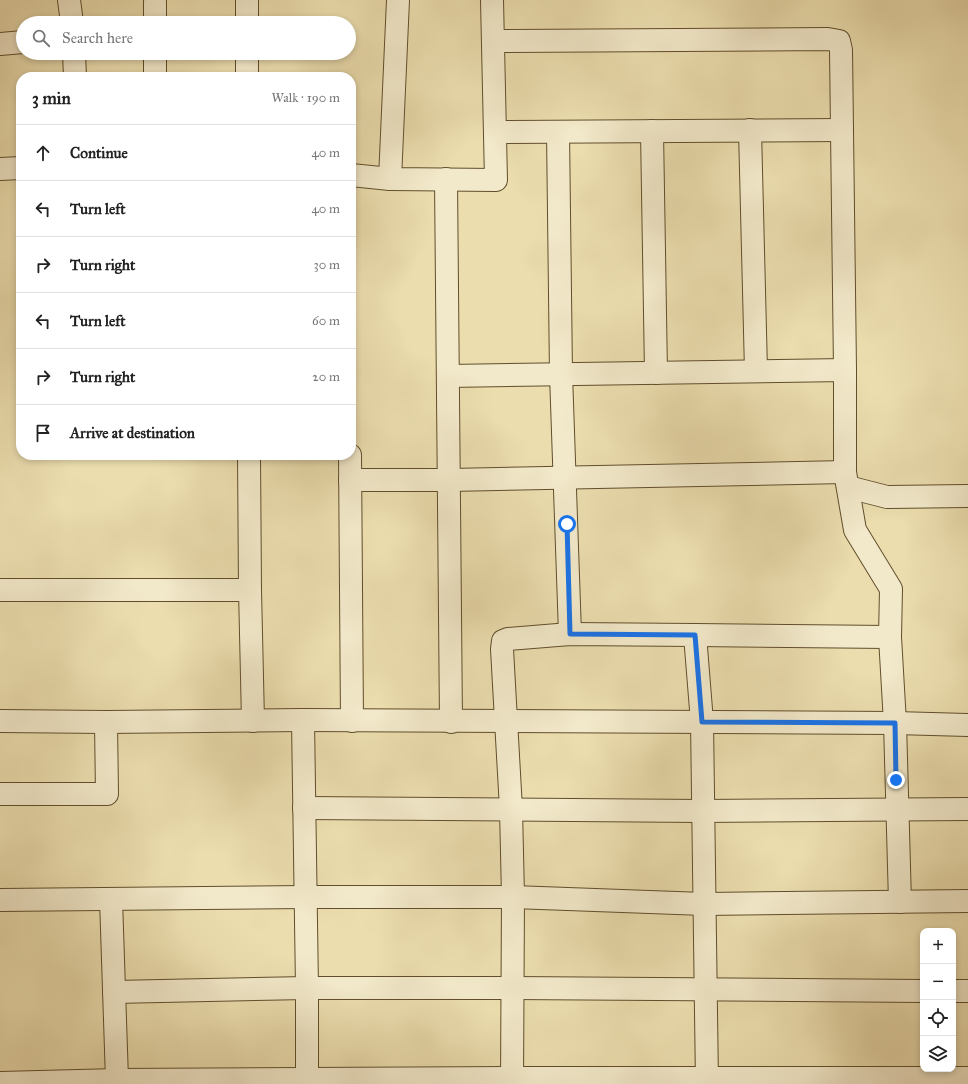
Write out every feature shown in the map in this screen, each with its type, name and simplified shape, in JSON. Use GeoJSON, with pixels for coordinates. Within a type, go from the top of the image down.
{"type":"FeatureCollection","features":[{"type":"Feature","properties":{"kind":"street"},"geometry":{"type":"LineString","coordinates":[[70,0],[71,16]]}},
{"type":"Feature","properties":{"kind":"street"},"geometry":{"type":"LineString","coordinates":[[247,0],[247,16]]}},
{"type":"Feature","properties":{"kind":"street"},"geometry":{"type":"LineString","coordinates":[[390,179],[398,0]]}},
{"type":"Feature","properties":{"kind":"street"},"geometry":{"type":"LineString","coordinates":[[356,176],[390,179],[496,180],[492,0]]}},
{"type":"Feature","properties":{"kind":"street"},"geometry":{"type":"LineString","coordinates":[[493,41],[812,39],[839,41],[841,50],[846,480],[855,530],[891,589],[890,637],[895,723],[896,809],[900,902]]}},
{"type":"Feature","properties":{"kind":"street"},"geometry":{"type":"LineString","coordinates":[[0,44],[16,43]]}},
{"type":"Feature","properties":{"kind":"street"},"geometry":{"type":"LineString","coordinates":[[74,60],[75,72]]}},
{"type":"Feature","properties":{"kind":"street"},"geometry":{"type":"LineString","coordinates":[[155,60],[155,72]]}},
{"type":"Feature","properties":{"kind":"street"},"geometry":{"type":"LineString","coordinates":[[247,60],[247,72]]}},
{"type":"Feature","properties":{"kind":"street"},"geometry":{"type":"LineString","coordinates":[[750,130],[756,371]]}},
{"type":"Feature","properties":{"kind":"street"},"geometry":{"type":"LineString","coordinates":[[496,132],[842,130]]}},
{"type":"Feature","properties":{"kind":"street"},"geometry":{"type":"LineString","coordinates":[[652,131],[656,373]]}},
{"type":"Feature","properties":{"kind":"street"},"geometry":{"type":"LineString","coordinates":[[558,132],[561,374],[566,478],[570,634]]}},
{"type":"Feature","properties":{"kind":"street"},"geometry":{"type":"LineString","coordinates":[[0,169],[16,168]]}},
{"type":"Feature","properties":{"kind":"street"},"geometry":{"type":"LineString","coordinates":[[446,179],[451,722]]}},
{"type":"Feature","properties":{"kind":"street"},"geometry":{"type":"LineString","coordinates":[[448,376],[845,370]]}},
{"type":"Feature","properties":{"kind":"street"},"geometry":{"type":"LineString","coordinates":[[249,460],[253,721]]}},
{"type":"Feature","properties":{"kind":"street"},"geometry":{"type":"LineString","coordinates":[[350,460],[352,721]]}},
{"type":"Feature","properties":{"kind":"street"},"geometry":{"type":"LineString","coordinates":[[350,480],[566,478],[846,480],[887,497],[968,496]]}},
{"type":"Feature","properties":{"kind":"street"},"geometry":{"type":"LineString","coordinates":[[0,590],[250,590]]}},
{"type":"Feature","properties":{"kind":"street"},"geometry":{"type":"LineString","coordinates":[[512,1081],[513,898],[511,809],[502,649],[503,641],[508,639],[570,634],[890,637]]}},
{"type":"Feature","properties":{"kind":"street"},"geometry":{"type":"LineString","coordinates":[[695,635],[702,722],[706,1081]]}},
{"type":"Feature","properties":{"kind":"street"},"geometry":{"type":"LineString","coordinates":[[303,720],[307,1082]]}},
{"type":"Feature","properties":{"kind":"street"},"geometry":{"type":"LineString","coordinates":[[0,721],[106,722],[303,720],[451,722],[895,723],[968,725]]}},
{"type":"Feature","properties":{"kind":"street"},"geometry":{"type":"LineString","coordinates":[[0,794],[107,794],[106,722]]}},
{"type":"Feature","properties":{"kind":"street"},"geometry":{"type":"LineString","coordinates":[[304,808],[702,811],[968,809]]}},
{"type":"Feature","properties":{"kind":"street"},"geometry":{"type":"LineString","coordinates":[[0,900],[305,897],[513,898],[704,904],[968,901]]}},
{"type":"Feature","properties":{"kind":"street"},"geometry":{"type":"LineString","coordinates":[[111,899],[117,1080]]}},
{"type":"Feature","properties":{"kind":"street"},"geometry":{"type":"LineString","coordinates":[[114,992],[307,988],[920,991]]}},
{"type":"Feature","properties":{"kind":"street"},"geometry":{"type":"LineString","coordinates":[[956,991],[968,991]]}},
{"type":"Feature","properties":{"kind":"street"},"geometry":{"type":"LineString","coordinates":[[0,1083],[117,1080],[307,1082],[900,1081],[968,1078]]}},
{"type":"Feature","properties":{"kind":"route"},"geometry":{"type":"LineString","coordinates":[[567,524],[570,634],[695,635],[702,722],[895,723],[896,780]]}}]}
